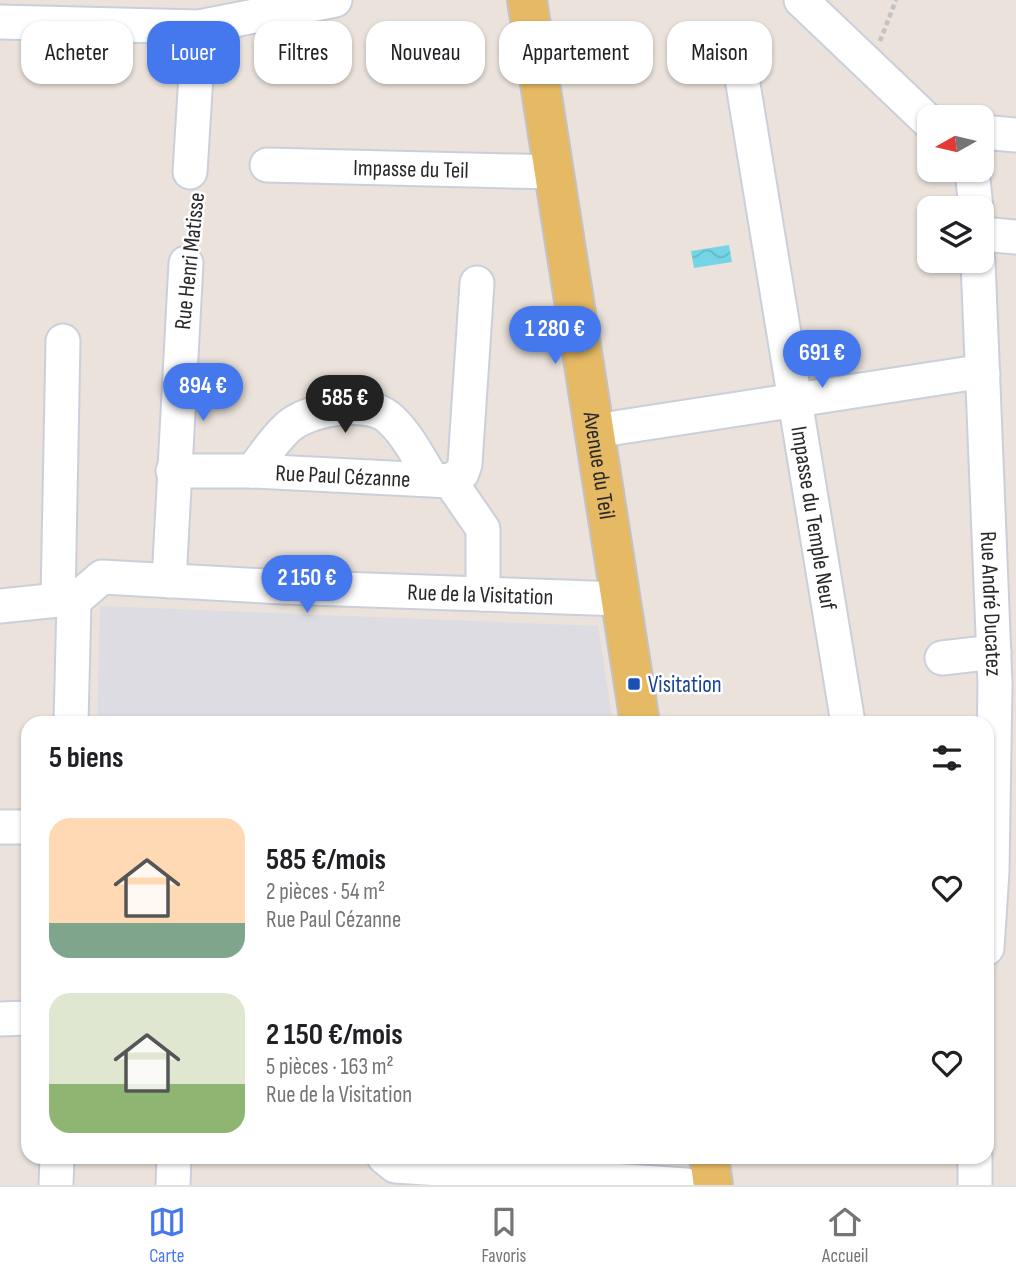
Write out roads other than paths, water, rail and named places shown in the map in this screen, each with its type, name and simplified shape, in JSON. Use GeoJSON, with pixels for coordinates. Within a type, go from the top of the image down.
{"type":"FeatureCollection","features":[{"type":"Feature","properties":{"kind":"main road","name":"Avenue du Teil"},"geometry":{"type":"LineString","coordinates":[[527,0],[639,716]]}},
{"type":"Feature","properties":{"kind":"main road"},"geometry":{"type":"LineString","coordinates":[[710,1164],[713,1185]]}},
{"type":"Feature","properties":{"kind":"street"},"geometry":{"type":"LineString","coordinates":[[225,21],[295,4],[335,0]]}},
{"type":"Feature","properties":{"kind":"street"},"geometry":{"type":"LineString","coordinates":[[801,0],[917,111]]}},
{"type":"Feature","properties":{"kind":"street"},"geometry":{"type":"LineString","coordinates":[[0,22],[147,26]]}},
{"type":"Feature","properties":{"kind":"street","name":"Rue Henri Matisse"},"geometry":{"type":"LineString","coordinates":[[190,172],[196,84]]}},
{"type":"Feature","properties":{"kind":"street","name":"Impasse du Temple Neuf"},"geometry":{"type":"LineString","coordinates":[[743,84],[847,716]]}},
{"type":"Feature","properties":{"kind":"street"},"geometry":{"type":"LineString","coordinates":[[994,133],[1016,135]]}},
{"type":"Feature","properties":{"kind":"street","name":"Impasse du Teil"},"geometry":{"type":"LineString","coordinates":[[267,165],[554,172]]}},
{"type":"Feature","properties":{"kind":"street"},"geometry":{"type":"LineString","coordinates":[[994,235],[1016,237]]}},
{"type":"Feature","properties":{"kind":"street","name":"Rue Henri Matisse"},"geometry":{"type":"LineString","coordinates":[[169,581],[186,262]]}},
{"type":"Feature","properties":{"kind":"street","name":"Rue André Ducatez"},"geometry":{"type":"LineString","coordinates":[[979,273],[983,374],[1003,573],[994,652],[994,725]]}},
{"type":"Feature","properties":{"kind":"street"},"geometry":{"type":"LineString","coordinates":[[441,480],[462,473],[466,464],[477,283]]}},
{"type":"Feature","properties":{"kind":"street"},"geometry":{"type":"LineString","coordinates":[[63,341],[66,600],[71,716]]}},
{"type":"Feature","properties":{"kind":"street"},"geometry":{"type":"LineString","coordinates":[[595,431],[965,374],[983,374]]}},
{"type":"Feature","properties":{"kind":"street","name":"Rue Paul Cézanne"},"geometry":{"type":"LineString","coordinates":[[252,471],[287,427],[322,411],[359,406],[387,416],[482,529],[483,594]]}},
{"type":"Feature","properties":{"kind":"street","name":"Rue Paul Cézanne"},"geometry":{"type":"LineString","coordinates":[[173,471],[252,471],[441,480]]}},
{"type":"Feature","properties":{"kind":"street","name":"Rue de la Visitation"},"geometry":{"type":"LineString","coordinates":[[66,600],[102,577],[283,587],[620,599]]}},
{"type":"Feature","properties":{"kind":"street"},"geometry":{"type":"LineString","coordinates":[[0,606],[66,600]]}},
{"type":"Feature","properties":{"kind":"street"},"geometry":{"type":"LineString","coordinates":[[942,658],[994,652]]}},
{"type":"Feature","properties":{"kind":"street"},"geometry":{"type":"LineString","coordinates":[[0,827],[21,827]]}},
{"type":"Feature","properties":{"kind":"street"},"geometry":{"type":"LineString","coordinates":[[0,1019],[21,1018]]}},
{"type":"Feature","properties":{"kind":"street"},"geometry":{"type":"LineString","coordinates":[[56,1185],[57,1164]]}},
{"type":"Feature","properties":{"kind":"street"},"geometry":{"type":"LineString","coordinates":[[173,1185],[174,1164]]}},
{"type":"Feature","properties":{"kind":"street"},"geometry":{"type":"LineString","coordinates":[[393,1164],[686,1185]]}},
{"type":"Feature","properties":{"kind":"street"},"geometry":{"type":"LineString","coordinates":[[975,1164],[975,1185]]}},
{"type":"Feature","properties":{"kind":"water"},"geometry":{"type":"Polygon","coordinates":[[[729,245],[732,262],[694,268],[691,251],[729,245]]]}},
{"type":"Feature","properties":{"kind":"place","name":"Visitation"},"geometry":{"type":"Point","coordinates":[634,684]}}]}
